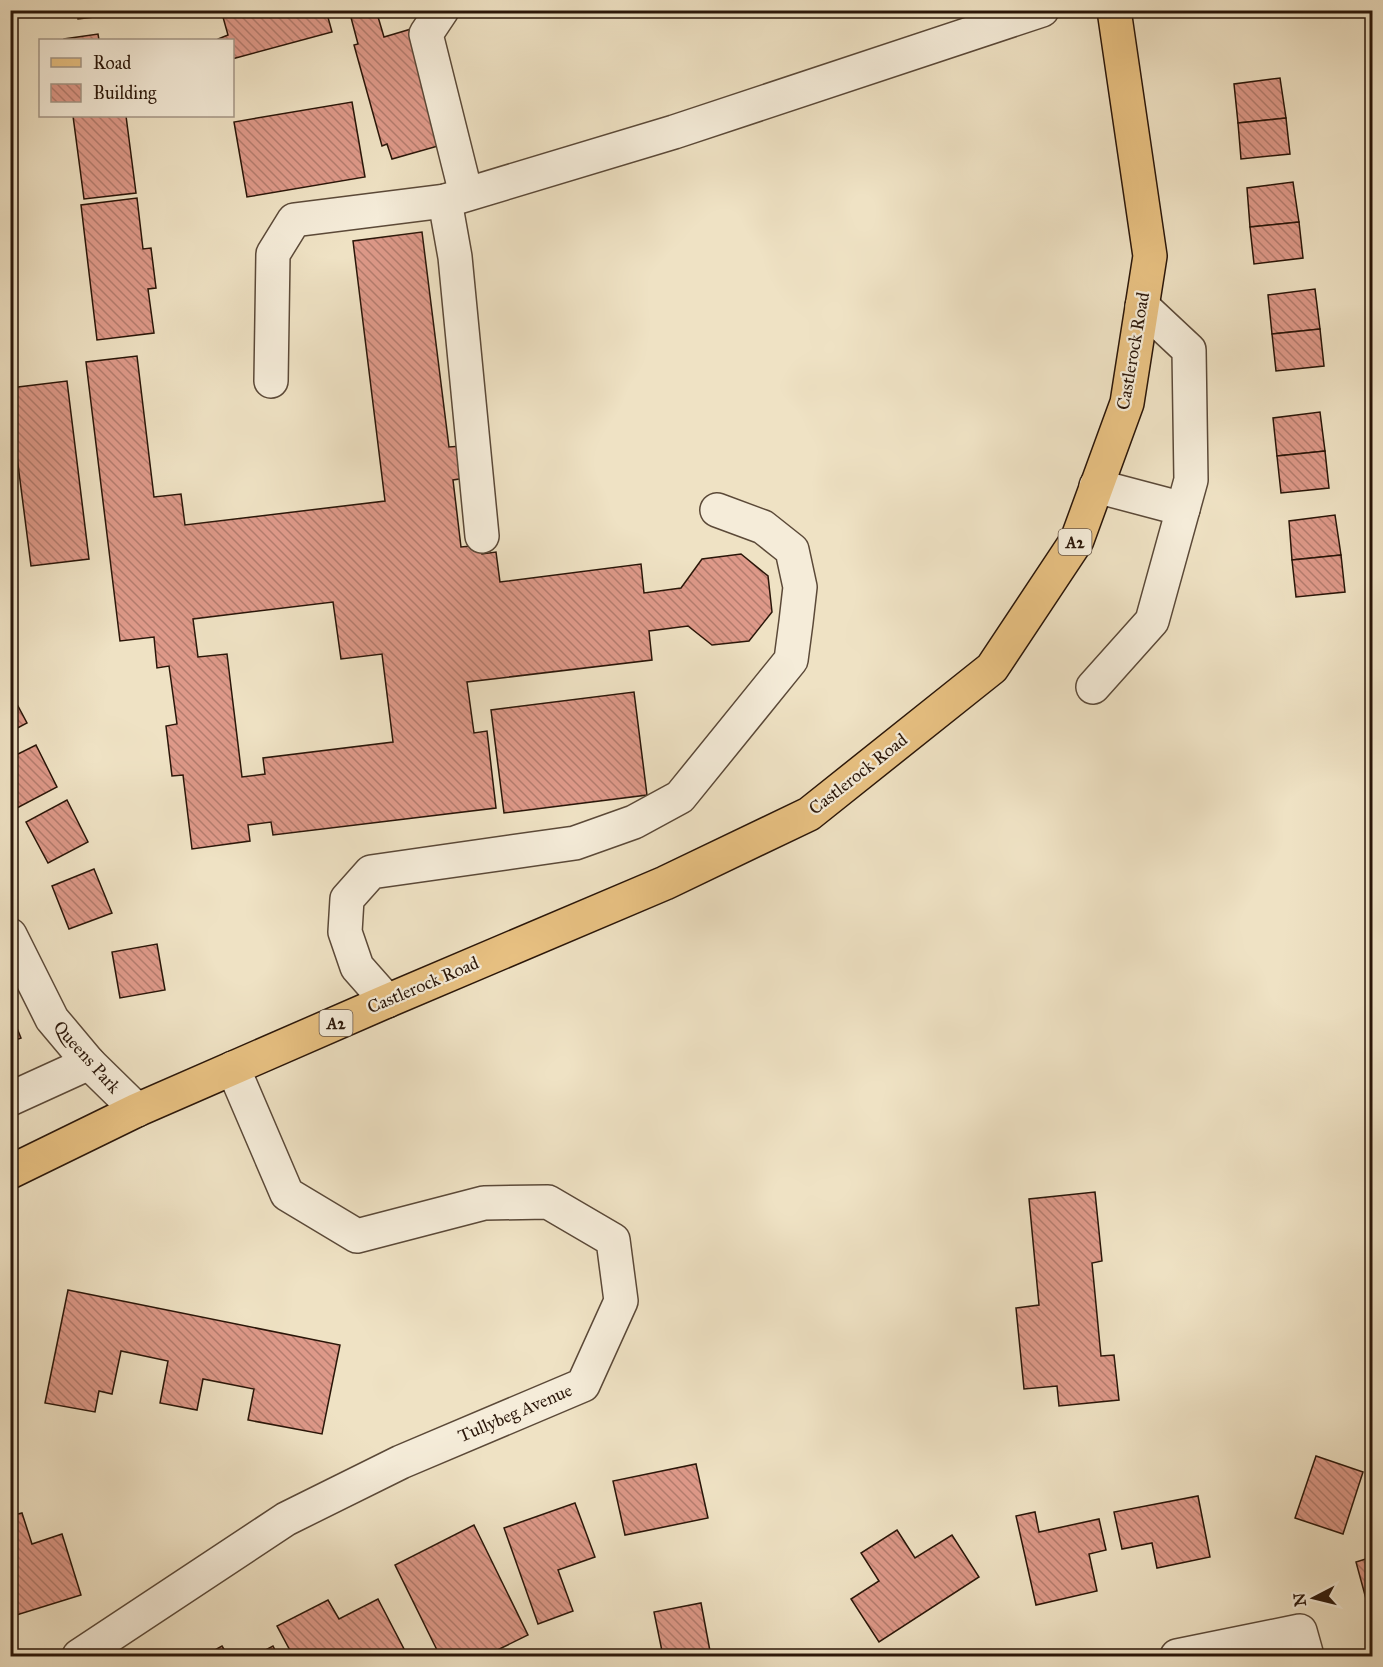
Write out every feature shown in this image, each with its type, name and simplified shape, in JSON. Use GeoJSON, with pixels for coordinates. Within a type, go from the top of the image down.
{"type":"FeatureCollection","features":[{"type":"Feature","properties":{"kind":"main road","name":"Castlerock Road"},"geometry":{"type":"LineString","coordinates":[[10,1172],[137,1110],[665,883],[809,814],[992,668],[1077,540],[1127,402],[1150,256],[1114,10]]}},
{"type":"Feature","properties":{"kind":"street"},"geometry":{"type":"LineString","coordinates":[[442,10],[426,34],[455,198],[455,257],[482,536]]}},
{"type":"Feature","properties":{"kind":"street"},"geometry":{"type":"LineString","coordinates":[[271,381],[273,254],[294,220],[455,198],[674,132],[1042,10]]}},
{"type":"Feature","properties":{"kind":"street"},"geometry":{"type":"LineString","coordinates":[[1093,687],[1152,621],[1191,480],[1188,350],[1142,306]]}},
{"type":"Feature","properties":{"kind":"street"},"geometry":{"type":"LineString","coordinates":[[1096,486],[1183,509]]}},
{"type":"Feature","properties":{"kind":"street"},"geometry":{"type":"LineString","coordinates":[[387,1001],[357,967],[345,932],[347,899],[371,872],[448,863],[575,843],[634,822],[680,797],[790,660],[800,587],[792,550],[763,527],[717,510]]}},
{"type":"Feature","properties":{"kind":"street","name":"Queens Park"},"geometry":{"type":"LineString","coordinates":[[10,935],[52,1019],[89,1063],[137,1110]]}},
{"type":"Feature","properties":{"kind":"street"},"geometry":{"type":"LineString","coordinates":[[10,1099],[89,1063]]}},
{"type":"Feature","properties":{"kind":"street","name":"Tullybeg Avenue"},"geometry":{"type":"LineString","coordinates":[[93,1653],[286,1519],[401,1462],[583,1385],[621,1301],[614,1240],[548,1202],[484,1203],[357,1236],[287,1194],[233,1068]]}},
{"type":"Feature","properties":{"kind":"street"},"geometry":{"type":"LineString","coordinates":[[1177,1656],[1300,1630],[1307,1656]]}},
{"type":"Feature","properties":{"kind":"building"},"geometry":{"type":"Polygon","coordinates":[[[77,10],[129,10],[129,13],[78,19],[77,10]]]}},
{"type":"Feature","properties":{"kind":"building"},"geometry":{"type":"Polygon","coordinates":[[[221,10],[326,10],[332,32],[234,58],[234,39],[218,39],[228,35],[221,10]]]}},
{"type":"Feature","properties":{"kind":"building"},"geometry":{"type":"Polygon","coordinates":[[[349,10],[376,10],[384,37],[411,29],[438,146],[392,159],[387,144],[382,146],[354,45],[358,44],[349,10]]]}},
{"type":"Feature","properties":{"kind":"building"},"geometry":{"type":"Polygon","coordinates":[[[98,34],[99,39],[64,39],[98,34]]]}},
{"type":"Feature","properties":{"kind":"building"},"geometry":{"type":"Polygon","coordinates":[[[1280,78],[1286,118],[1238,123],[1234,84],[1280,78]]]}},
{"type":"Feature","properties":{"kind":"building"},"geometry":{"type":"Polygon","coordinates":[[[352,102],[365,177],[247,197],[234,122],[352,102]]]}},
{"type":"Feature","properties":{"kind":"building"},"geometry":{"type":"Polygon","coordinates":[[[73,117],[126,117],[136,193],[84,199],[73,117]]]}},
{"type":"Feature","properties":{"kind":"building"},"geometry":{"type":"Polygon","coordinates":[[[1286,118],[1290,154],[1241,159],[1238,123],[1286,118]]]}},
{"type":"Feature","properties":{"kind":"building"},"geometry":{"type":"Polygon","coordinates":[[[1293,182],[1299,222],[1250,227],[1247,188],[1293,182]]]}},
{"type":"Feature","properties":{"kind":"building"},"geometry":{"type":"Polygon","coordinates":[[[137,198],[143,249],[151,248],[156,288],[148,289],[154,333],[97,340],[81,205],[137,198]]]}},
{"type":"Feature","properties":{"kind":"building"},"geometry":{"type":"Polygon","coordinates":[[[1299,222],[1303,258],[1254,264],[1250,227],[1299,222]]]}},
{"type":"Feature","properties":{"kind":"building"},"geometry":{"type":"Polygon","coordinates":[[[422,232],[449,447],[462,446],[466,478],[453,480],[461,547],[481,545],[482,554],[496,552],[500,582],[641,564],[644,593],[681,588],[702,559],[741,554],[768,576],[772,612],[749,641],[712,645],[688,626],[649,631],[652,660],[467,682],[474,733],[487,731],[496,808],[273,835],[271,822],[248,825],[250,841],[192,849],[183,775],[172,776],[166,726],[177,724],[169,666],[157,668],[154,637],[120,641],[86,362],[137,356],[154,497],[181,494],[185,525],[385,501],[353,241],[422,232]],[[333,602],[193,619],[198,657],[227,654],[242,777],[265,774],[263,758],[393,742],[382,654],[341,659],[333,602]]]}},
{"type":"Feature","properties":{"kind":"building"},"geometry":{"type":"Polygon","coordinates":[[[1315,289],[1320,329],[1272,334],[1268,295],[1315,289]]]}},
{"type":"Feature","properties":{"kind":"building"},"geometry":{"type":"Polygon","coordinates":[[[1320,329],[1324,366],[1276,371],[1272,334],[1320,329]]]}},
{"type":"Feature","properties":{"kind":"building"},"geometry":{"type":"Polygon","coordinates":[[[67,381],[89,559],[31,566],[10,388],[67,381]]]}},
{"type":"Feature","properties":{"kind":"building"},"geometry":{"type":"Polygon","coordinates":[[[1320,412],[1325,451],[1277,456],[1273,418],[1320,412]]]}},
{"type":"Feature","properties":{"kind":"building"},"geometry":{"type":"Polygon","coordinates":[[[1325,451],[1329,488],[1281,493],[1277,456],[1325,451]]]}},
{"type":"Feature","properties":{"kind":"building"},"geometry":{"type":"Polygon","coordinates":[[[1335,515],[1341,555],[1292,560],[1289,521],[1335,515]]]}},
{"type":"Feature","properties":{"kind":"building"},"geometry":{"type":"Polygon","coordinates":[[[1341,555],[1345,592],[1296,597],[1292,560],[1341,555]]]}},
{"type":"Feature","properties":{"kind":"building"},"geometry":{"type":"Polygon","coordinates":[[[10,691],[27,723],[10,732],[10,691]]]}},
{"type":"Feature","properties":{"kind":"building"},"geometry":{"type":"Polygon","coordinates":[[[634,692],[647,795],[504,813],[491,710],[634,692]]]}},
{"type":"Feature","properties":{"kind":"building"},"geometry":{"type":"Polygon","coordinates":[[[36,745],[57,787],[17,808],[10,796],[10,758],[36,745]]]}},
{"type":"Feature","properties":{"kind":"building"},"geometry":{"type":"Polygon","coordinates":[[[67,800],[88,842],[48,863],[26,822],[67,800]]]}},
{"type":"Feature","properties":{"kind":"building"},"geometry":{"type":"Polygon","coordinates":[[[94,869],[112,913],[69,929],[52,886],[94,869]]]}},
{"type":"Feature","properties":{"kind":"building"},"geometry":{"type":"Polygon","coordinates":[[[157,944],[165,990],[120,998],[112,952],[157,944]]]}},
{"type":"Feature","properties":{"kind":"building"},"geometry":{"type":"Polygon","coordinates":[[[10,1011],[21,1038],[10,1042],[10,1011]]]}},
{"type":"Feature","properties":{"kind":"building"},"geometry":{"type":"Polygon","coordinates":[[[1095,1192],[1102,1261],[1092,1263],[1101,1356],[1114,1355],[1119,1400],[1059,1406],[1057,1386],[1024,1389],[1016,1308],[1039,1305],[1029,1199],[1095,1192]]]}},
{"type":"Feature","properties":{"kind":"building"},"geometry":{"type":"Polygon","coordinates":[[[68,1290],[340,1345],[322,1434],[248,1420],[254,1389],[203,1379],[197,1410],[160,1403],[168,1361],[121,1351],[112,1394],[99,1391],[95,1412],[45,1403],[68,1290]]]}},
{"type":"Feature","properties":{"kind":"building"},"geometry":{"type":"Polygon","coordinates":[[[1316,1456],[1363,1472],[1343,1534],[1295,1518],[1316,1456]]]}},
{"type":"Feature","properties":{"kind":"building"},"geometry":{"type":"Polygon","coordinates":[[[696,1464],[708,1518],[625,1535],[613,1481],[696,1464]]]}},
{"type":"Feature","properties":{"kind":"building"},"geometry":{"type":"Polygon","coordinates":[[[1198,1496],[1210,1557],[1157,1568],[1152,1543],[1122,1549],[1114,1512],[1198,1496]]]}},
{"type":"Feature","properties":{"kind":"building"},"geometry":{"type":"Polygon","coordinates":[[[575,1503],[595,1557],[558,1570],[573,1611],[538,1624],[504,1528],[575,1503]]]}},
{"type":"Feature","properties":{"kind":"building"},"geometry":{"type":"Polygon","coordinates":[[[1035,1512],[1039,1532],[1099,1519],[1106,1550],[1089,1554],[1097,1591],[1036,1605],[1016,1516],[1035,1512]]]}},
{"type":"Feature","properties":{"kind":"building"},"geometry":{"type":"Polygon","coordinates":[[[22,1513],[32,1544],[62,1534],[81,1595],[10,1617],[10,1516],[22,1513]]]}},
{"type":"Feature","properties":{"kind":"building"},"geometry":{"type":"Polygon","coordinates":[[[474,1525],[528,1635],[485,1656],[440,1656],[395,1565],[474,1525]]]}},
{"type":"Feature","properties":{"kind":"building"},"geometry":{"type":"Polygon","coordinates":[[[897,1530],[915,1558],[952,1535],[979,1577],[879,1642],[851,1599],[879,1581],[861,1553],[897,1530]]]}},
{"type":"Feature","properties":{"kind":"building"},"geometry":{"type":"Polygon","coordinates":[[[1372,1557],[1372,1621],[1356,1562],[1372,1557]]]}},
{"type":"Feature","properties":{"kind":"building"},"geometry":{"type":"Polygon","coordinates":[[[378,1599],[404,1649],[389,1656],[293,1656],[277,1626],[328,1600],[339,1619],[378,1599]]]}},
{"type":"Feature","properties":{"kind":"building"},"geometry":{"type":"Polygon","coordinates":[[[701,1603],[710,1651],[663,1656],[654,1612],[701,1603]]]}},
{"type":"Feature","properties":{"kind":"building"},"geometry":{"type":"Polygon","coordinates":[[[222,1646],[228,1656],[204,1656],[222,1646]]]}},
{"type":"Feature","properties":{"kind":"building"},"geometry":{"type":"Polygon","coordinates":[[[273,1646],[278,1656],[254,1656],[273,1646]]]}}]}
